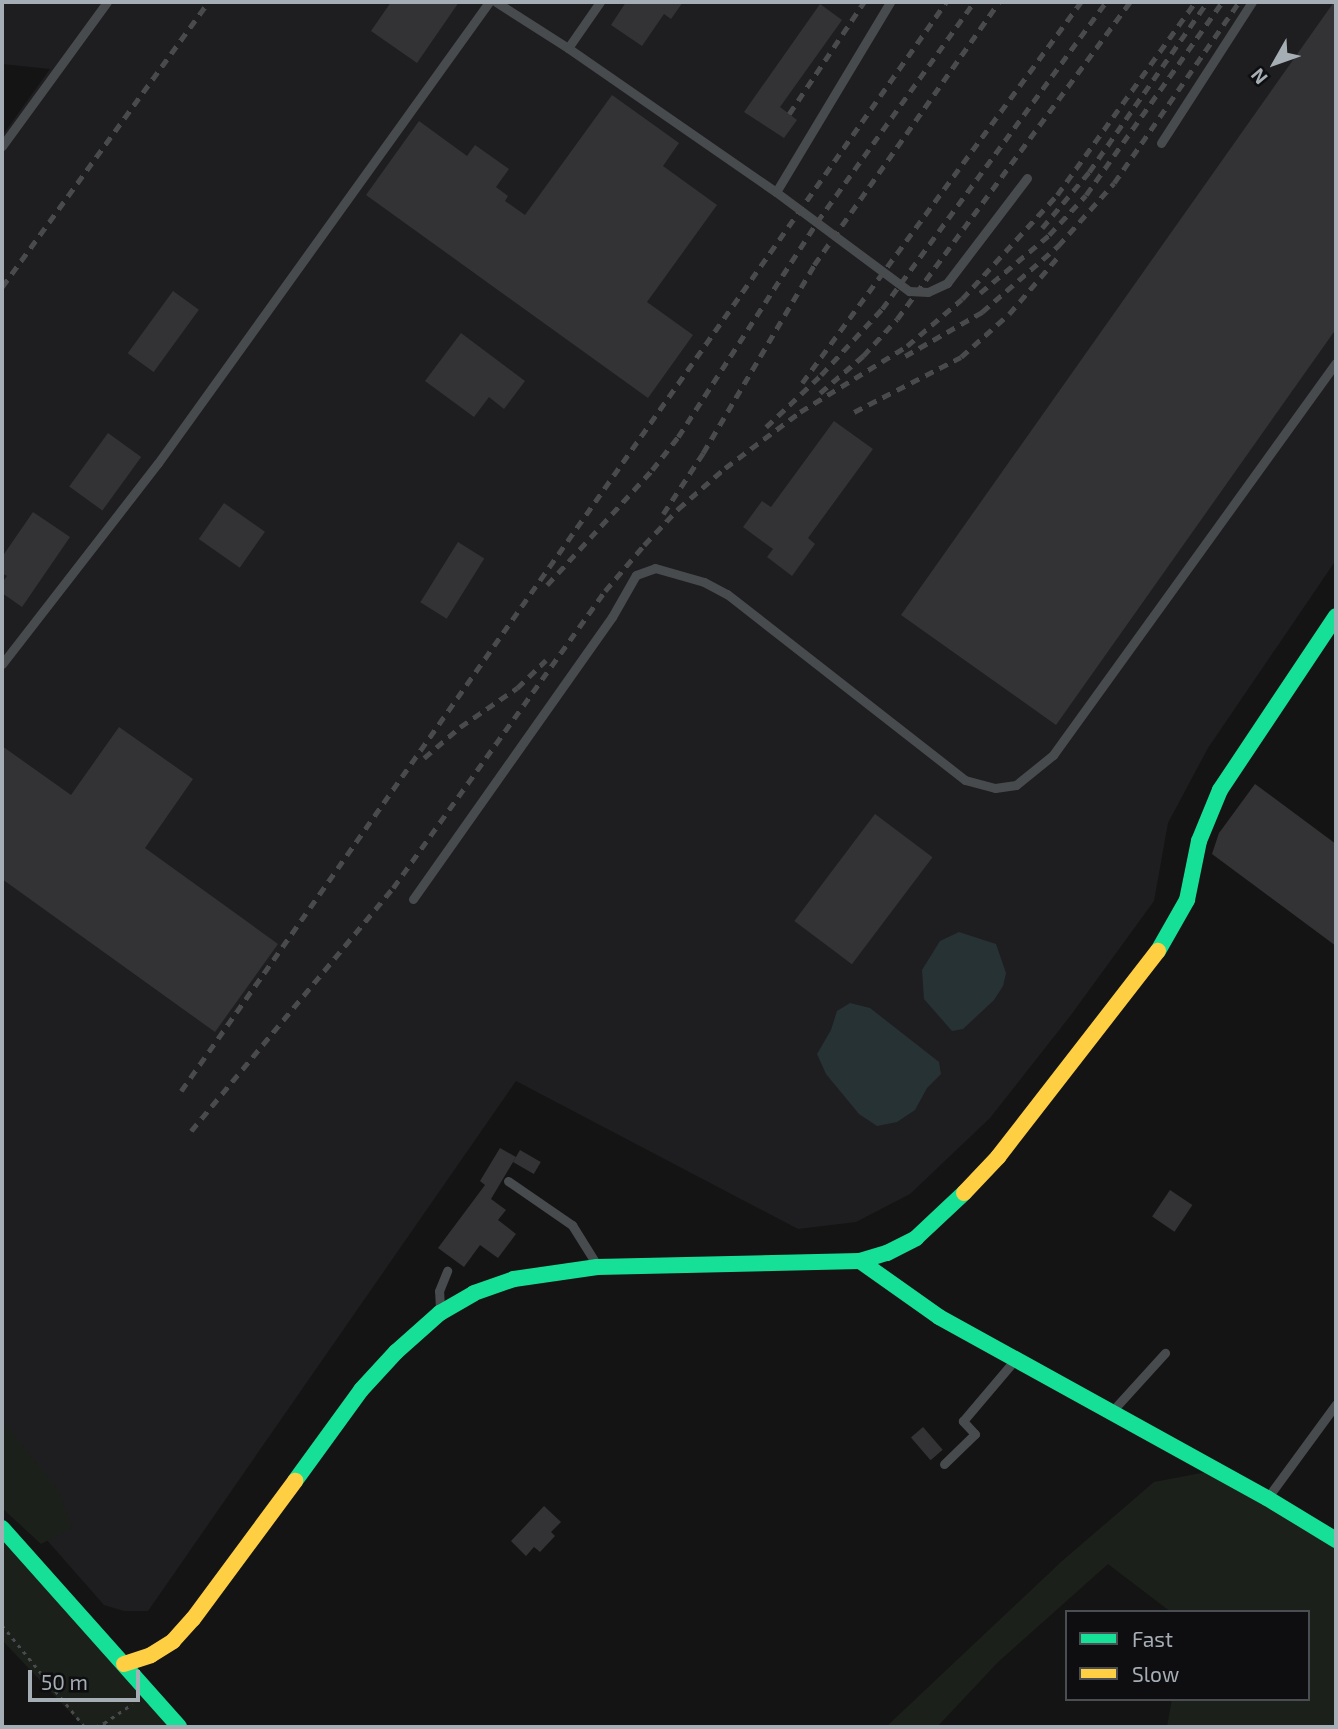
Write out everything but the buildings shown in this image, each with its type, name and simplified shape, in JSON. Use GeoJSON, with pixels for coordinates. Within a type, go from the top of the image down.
{"type":"FeatureCollection","features":[{"type":"Feature","properties":{"kind":"street"},"geometry":{"type":"LineString","coordinates":[[124,1664],[151,1656],[173,1641],[193,1619],[361,1390],[396,1352],[440,1313],[474,1293],[514,1279],[597,1267],[860,1261],[887,1254],[916,1238],[998,1157],[1166,941],[1187,900],[1199,841],[1220,790],[1336,616]]}},
{"type":"Feature","properties":{"kind":"street"},"geometry":{"type":"LineString","coordinates":[[860,1261],[939,1317],[1267,1498],[1336,1540]]}},
{"type":"Feature","properties":{"kind":"street"},"geometry":{"type":"LineString","coordinates":[[2,1528],[179,1727]]}},
{"type":"Feature","properties":{"kind":"lane"},"geometry":{"type":"LineString","coordinates":[[2,146],[107,2]]}},
{"type":"Feature","properties":{"kind":"lane"},"geometry":{"type":"LineString","coordinates":[[2,664],[158,463],[489,2]]}},
{"type":"Feature","properties":{"kind":"lane"},"geometry":{"type":"LineString","coordinates":[[496,2],[568,48],[776,192],[909,291],[928,292],[947,283],[1027,178]]}},
{"type":"Feature","properties":{"kind":"lane"},"geometry":{"type":"LineString","coordinates":[[568,48],[600,2]]}},
{"type":"Feature","properties":{"kind":"lane"},"geometry":{"type":"LineString","coordinates":[[776,192],[890,2]]}},
{"type":"Feature","properties":{"kind":"lane"},"geometry":{"type":"LineString","coordinates":[[1161,143],[1252,2]]}},
{"type":"Feature","properties":{"kind":"lane"},"geometry":{"type":"LineString","coordinates":[[413,899],[612,617],[636,576],[655,568],[704,582],[727,594],[965,780],[995,788],[1016,785],[1054,755],[1336,363]]}},
{"type":"Feature","properties":{"kind":"lane"},"geometry":{"type":"LineString","coordinates":[[508,1181],[572,1225],[597,1267]]}},
{"type":"Feature","properties":{"kind":"lane"},"geometry":{"type":"LineString","coordinates":[[440,1313],[439,1291],[447,1271]]}},
{"type":"Feature","properties":{"kind":"lane"},"geometry":{"type":"LineString","coordinates":[[1110,1412],[1165,1353]]}},
{"type":"Feature","properties":{"kind":"lane"},"geometry":{"type":"LineString","coordinates":[[944,1464],[975,1434],[963,1421],[1014,1360]]}},
{"type":"Feature","properties":{"kind":"lane"},"geometry":{"type":"LineString","coordinates":[[1267,1498],[1336,1404]]}},
{"type":"Feature","properties":{"kind":"path"},"geometry":{"type":"LineString","coordinates":[[2,1625],[85,1727]]}},
{"type":"Feature","properties":{"kind":"path"},"geometry":{"type":"LineString","coordinates":[[95,1727],[104,1725],[149,1693]]}},
{"type":"Feature","properties":{"kind":"shaded area"},"geometry":{"type":"Polygon","coordinates":[[[2,2],[1336,2],[1336,560],[1208,748],[1168,823],[1154,901],[1071,1015],[990,1118],[910,1194],[856,1222],[798,1229],[516,1081],[148,1611],[124,1611],[104,1605],[2,1489],[2,136],[50,69],[2,64],[2,2]]]}},
{"type":"Feature","properties":{"kind":"shaded area"},"geometry":{"type":"Polygon","coordinates":[[[959,932],[996,944],[1006,973],[1003,986],[994,1000],[963,1029],[952,1031],[924,999],[922,970],[940,941],[959,932]]]}},
{"type":"Feature","properties":{"kind":"shaded area"},"geometry":{"type":"Polygon","coordinates":[[[850,1003],[870,1008],[939,1062],[941,1074],[927,1088],[915,1110],[897,1122],[877,1126],[859,1114],[826,1074],[817,1054],[831,1030],[837,1011],[850,1003]]]}},
{"type":"Feature","properties":{"kind":"shaded area"},"geometry":{"type":"Polygon","coordinates":[[[2,1420],[58,1490],[72,1528],[41,1544],[2,1508],[2,1420]]]}},
{"type":"Feature","properties":{"kind":"shaded area"},"geometry":{"type":"Polygon","coordinates":[[[1207,1472],[1336,1543],[1336,1727],[1167,1727],[1172,1701],[1310,1701],[1310,1610],[1168,1610],[1108,1564],[998,1662],[937,1727],[886,1727],[1061,1562],[1154,1482],[1207,1472]]]}},
{"type":"Feature","properties":{"kind":"shaded area"},"geometry":{"type":"Polygon","coordinates":[[[2,1528],[178,1727],[84,1727],[2,1640],[2,1528]]]}},
{"type":"Feature","properties":{"kind":"railway"},"geometry":{"type":"LineString","coordinates":[[2,287],[208,2]]}},
{"type":"Feature","properties":{"kind":"railway"},"geometry":{"type":"LineString","coordinates":[[789,114],[864,2]]}},
{"type":"Feature","properties":{"kind":"railway"},"geometry":{"type":"LineString","coordinates":[[181,1091],[946,2]]}},
{"type":"Feature","properties":{"kind":"railway"},"geometry":{"type":"LineString","coordinates":[[547,585],[652,470],[678,437],[817,222],[974,2]]}},
{"type":"Feature","properties":{"kind":"railway"},"geometry":{"type":"LineString","coordinates":[[663,514],[703,453],[814,265],[999,2]]}},
{"type":"Feature","properties":{"kind":"railway"},"geometry":{"type":"LineString","coordinates":[[802,383],[1081,2]]}},
{"type":"Feature","properties":{"kind":"railway"},"geometry":{"type":"LineString","coordinates":[[766,427],[821,375],[882,309],[1106,2]]}},
{"type":"Feature","properties":{"kind":"railway"},"geometry":{"type":"LineString","coordinates":[[820,393],[863,356],[897,319],[1130,2]]}},
{"type":"Feature","properties":{"kind":"railway"},"geometry":{"type":"LineString","coordinates":[[191,1131],[393,888],[605,591],[644,545],[678,509],[725,468],[800,412],[907,346],[962,299],[1057,195],[1195,2]]}},
{"type":"Feature","properties":{"kind":"railway"},"geometry":{"type":"LineString","coordinates":[[1042,228],[1089,172],[1207,2]]}},
{"type":"Feature","properties":{"kind":"railway"},"geometry":{"type":"LineString","coordinates":[[980,293],[1049,235],[1086,195],[1222,2]]}},
{"type":"Feature","properties":{"kind":"railway"},"geometry":{"type":"LineString","coordinates":[[905,356],[982,312],[1058,246],[1114,183],[1239,2]]}},
{"type":"Feature","properties":{"kind":"railway"},"geometry":{"type":"LineString","coordinates":[[854,412],[961,357],[1009,314],[1057,258]]}},
{"type":"Feature","properties":{"kind":"railway"},"geometry":{"type":"LineString","coordinates":[[424,758],[460,727],[517,688],[546,660]]}},
{"type":"Feature","properties":{"kind":"traffic: fast"},"geometry":{"type":"LineString","coordinates":[[1158,951],[1187,900],[1199,841],[1220,790],[1336,616]]}},
{"type":"Feature","properties":{"kind":"traffic: fast"},"geometry":{"type":"LineString","coordinates":[[295,1481],[361,1390],[396,1352],[440,1313],[474,1293],[514,1279],[597,1267],[860,1261],[887,1253],[916,1238],[964,1193]]}},
{"type":"Feature","properties":{"kind":"traffic: fast"},"geometry":{"type":"LineString","coordinates":[[860,1261],[939,1317],[1267,1498],[1336,1540]]}},
{"type":"Feature","properties":{"kind":"traffic: fast"},"geometry":{"type":"LineString","coordinates":[[2,1528],[179,1727]]}},
{"type":"Feature","properties":{"kind":"traffic: slow"},"geometry":{"type":"LineString","coordinates":[[964,1193],[998,1157],[1158,951]]}},
{"type":"Feature","properties":{"kind":"traffic: slow"},"geometry":{"type":"LineString","coordinates":[[124,1664],[151,1655],[173,1641],[193,1619],[295,1481]]}}]}
